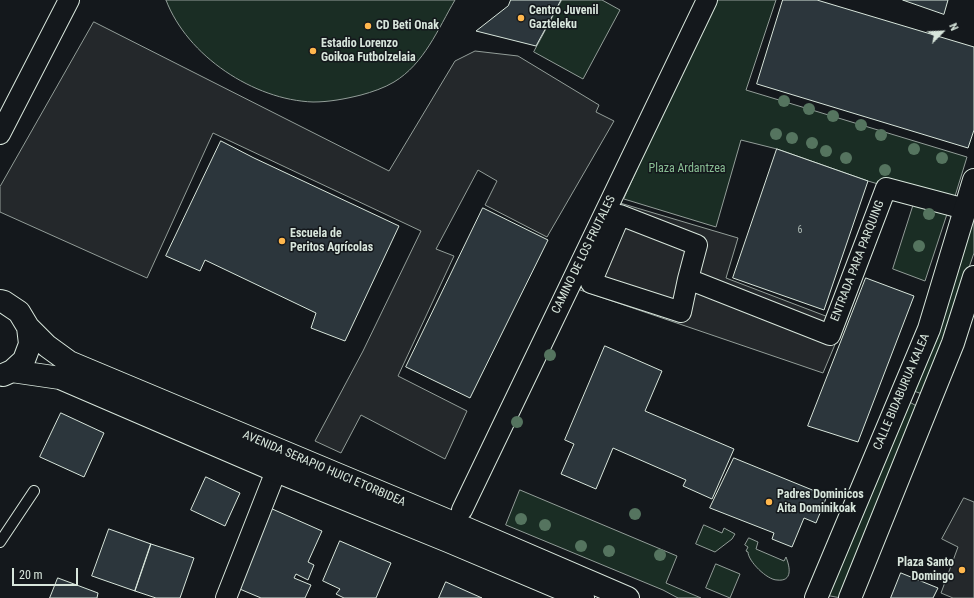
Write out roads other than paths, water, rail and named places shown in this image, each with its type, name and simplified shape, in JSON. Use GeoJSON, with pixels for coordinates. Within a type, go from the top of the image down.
{"type":"FeatureCollection","features":[{"type":"Feature","properties":{"kind":"main road","name":"CALLE BIDABURUA KALEA"},"geometry":{"type":"LineString","coordinates":[[816,598],[929,329],[974,180]]}},
{"type":"Feature","properties":{"kind":"main road"},"geometry":{"type":"LineString","coordinates":[[850,598],[953,343],[974,277]]}},
{"type":"Feature","properties":{"kind":"main road","name":"AVENIDA SERAPIO HUICI ETORBIDEA"},"geometry":{"type":"LineString","coordinates":[[0,301],[19,312],[28,327],[47,346],[69,362],[456,524],[628,598]]}},
{"type":"Feature","properties":{"kind":"main road"},"geometry":{"type":"LineString","coordinates":[[6,374],[24,360],[30,344],[28,327]]}},
{"type":"Feature","properties":{"kind":"main road","name":"AVENIDA SERAPIO HUICI ETORBIDEA"},"geometry":{"type":"LineString","coordinates":[[6,374],[60,378],[276,471],[583,598]]}},
{"type":"Feature","properties":{"kind":"street"},"geometry":{"type":"LineString","coordinates":[[0,134],[68,0]]}},
{"type":"Feature","properties":{"kind":"street","name":"CAMINO DE LOS FRUTALES"},"geometry":{"type":"LineString","coordinates":[[462,510],[707,0]]}},
{"type":"Feature","properties":{"kind":"street","name":"ENTRADA PARA PARQUING"},"geometry":{"type":"LineString","coordinates":[[688,279],[830,335],[886,188],[965,209]]}},
{"type":"Feature","properties":{"kind":"street"},"geometry":{"type":"LineString","coordinates":[[620,215],[697,245],[688,279],[682,312],[591,283],[620,215]]}},
{"type":"Feature","properties":{"kind":"street"},"geometry":{"type":"LineString","coordinates":[[226,598],[276,471]]}},
{"type":"Feature","properties":{"kind":"lane"},"geometry":{"type":"LineString","coordinates":[[0,542],[34,491]]}},
{"type":"Feature","properties":{"kind":"place","name":"Centro Juvenil Gazteleku"},"geometry":{"type":"Point","coordinates":[521,18]}},
{"type":"Feature","properties":{"kind":"place","name":"CD Beti Onak"},"geometry":{"type":"Point","coordinates":[368,26]}},
{"type":"Feature","properties":{"kind":"place","name":"Estadio Lorenzo Goikoa Futbolzelaia"},"geometry":{"type":"Point","coordinates":[313,51]}},
{"type":"Feature","properties":{"kind":"place","name":"Escuela de Peritos Agrícolas"},"geometry":{"type":"Point","coordinates":[282,241]}},
{"type":"Feature","properties":{"kind":"place","name":"Padres Dominicos Aita Dominikoak"},"geometry":{"type":"Point","coordinates":[769,502]}},
{"type":"Feature","properties":{"kind":"place","name":"Plaza Santo Domingo"},"geometry":{"type":"Point","coordinates":[962,570]}},
{"type":"Feature","properties":{"kind":"park label","name":"Plaza Ardantzea"},"geometry":{"type":"Point","coordinates":[687,169]}}]}
